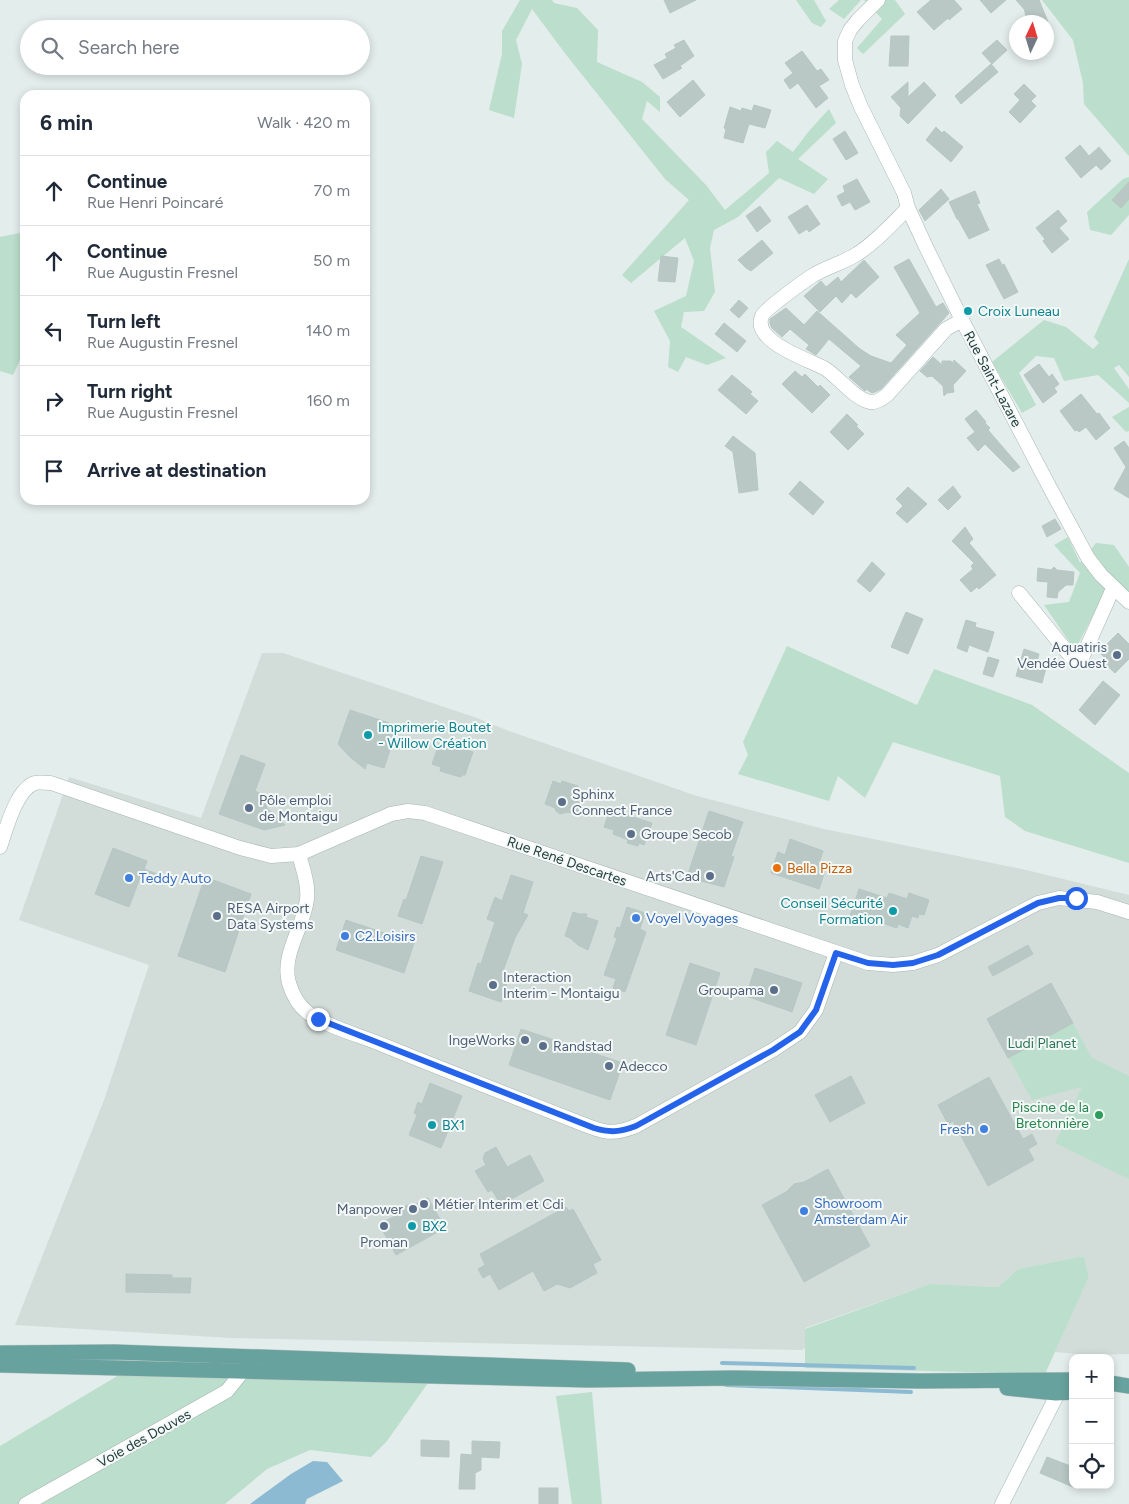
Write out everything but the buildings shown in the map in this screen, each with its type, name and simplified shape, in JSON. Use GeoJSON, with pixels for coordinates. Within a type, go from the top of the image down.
{"type":"FeatureCollection","features":[{"type":"Feature","properties":{"kind":"main road"},"geometry":{"type":"LineString","coordinates":[[0,1353],[115,1352],[243,1364],[588,1380],[734,1378],[1062,1384]]}},
{"type":"Feature","properties":{"kind":"main road"},"geometry":{"type":"LineString","coordinates":[[0,1365],[243,1364]]}},
{"type":"Feature","properties":{"kind":"main road"},"geometry":{"type":"LineString","coordinates":[[1114,1384],[1129,1386]]}},
{"type":"Feature","properties":{"kind":"main road"},"geometry":{"type":"LineString","coordinates":[[1114,1392],[1129,1391]]}},
{"type":"Feature","properties":{"kind":"street","name":"Rue Saint-Lazare"},"geometry":{"type":"LineString","coordinates":[[878,0],[858,20],[850,30],[845,41],[845,60],[852,85],[962,320],[1050,488],[1088,558],[1129,602]]}},
{"type":"Feature","properties":{"kind":"street"},"geometry":{"type":"LineString","coordinates":[[908,208],[859,253],[813,275],[769,307],[762,314],[760,323],[762,331],[772,341],[823,368],[859,396],[870,402],[880,401],[887,395],[946,329],[962,320]]}},
{"type":"Feature","properties":{"kind":"street"},"geometry":{"type":"LineString","coordinates":[[1018,593],[1073,659],[1082,658],[1111,593],[1115,589]]}},
{"type":"Feature","properties":{"kind":"street","name":"Rue René Descartes"},"geometry":{"type":"LineString","coordinates":[[0,847],[14,808],[26,789],[36,783],[51,783],[257,853],[271,856],[299,854],[391,814],[408,811],[425,813],[868,963],[893,965],[913,963],[938,955],[1019,912],[1045,901],[1059,898],[1076,898],[1097,902],[1129,912]]}},
{"type":"Feature","properties":{"kind":"street"},"geometry":{"type":"LineString","coordinates":[[299,854],[308,898],[287,967],[288,981],[292,991],[306,1012],[364,1038],[581,1124],[609,1132],[622,1132],[636,1126],[773,1050],[800,1032],[816,1010],[836,953]]}},
{"type":"Feature","properties":{"kind":"street","name":"Voie des Douves"},"geometry":{"type":"LineString","coordinates":[[26,1504],[227,1391],[243,1364]]}},
{"type":"Feature","properties":{"kind":"street"},"geometry":{"type":"LineString","coordinates":[[1002,1504],[1062,1384]]}},
{"type":"Feature","properties":{"kind":"shaded area"},"geometry":{"type":"Polygon","coordinates":[[[262,653],[283,653],[477,718],[509,731],[697,796],[824,829],[1022,869],[1129,895],[1129,1354],[1055,1352],[1089,1277],[1084,1256],[1018,1269],[998,1287],[930,1284],[805,1328],[805,1348],[802,1350],[231,1338],[15,1325],[104,1100],[149,965],[19,920],[69,777],[201,818],[262,653]]]}},
{"type":"Feature","properties":{"kind":"green space"},"geometry":{"type":"Polygon","coordinates":[[[520,0],[552,0],[554,3],[577,8],[598,30],[597,62],[642,82],[660,97],[660,112],[647,101],[642,119],[706,185],[725,210],[769,173],[766,152],[777,141],[793,152],[829,109],[836,123],[798,159],[828,179],[814,194],[779,178],[738,217],[714,230],[710,248],[715,292],[704,311],[684,312],[681,327],[726,358],[707,365],[686,357],[678,372],[668,367],[670,341],[654,311],[686,296],[694,261],[685,238],[631,283],[622,275],[689,200],[665,179],[532,9],[516,40],[522,64],[514,118],[489,110],[502,54],[502,31],[520,0]]]}},
{"type":"Feature","properties":{"kind":"green space"},"geometry":{"type":"Polygon","coordinates":[[[796,0],[814,0],[826,21],[821,27],[812,23],[796,0]]]}},
{"type":"Feature","properties":{"kind":"green space"},"geometry":{"type":"Polygon","coordinates":[[[839,0],[861,0],[844,19],[829,9],[839,0]]]}},
{"type":"Feature","properties":{"kind":"green space"},"geometry":{"type":"Polygon","coordinates":[[[864,0],[895,0],[905,14],[863,54],[857,48],[882,19],[864,0]]]}},
{"type":"Feature","properties":{"kind":"green space"},"geometry":{"type":"Polygon","coordinates":[[[1042,0],[1129,0],[1129,156],[1084,104],[1083,83],[1073,40],[1042,0]]]}},
{"type":"Feature","properties":{"kind":"green space"},"geometry":{"type":"Polygon","coordinates":[[[1129,177],[1129,215],[1111,235],[1090,230],[1087,212],[1123,179],[1129,177]]]}},
{"type":"Feature","properties":{"kind":"green space"},"geometry":{"type":"Polygon","coordinates":[[[20,233],[20,360],[13,375],[0,371],[0,237],[20,233]]]}},
{"type":"Feature","properties":{"kind":"green space"},"geometry":{"type":"Polygon","coordinates":[[[1129,259],[1129,377],[1119,365],[1114,368],[1129,389],[1129,403],[1098,375],[1064,381],[1054,358],[1036,356],[1019,373],[1036,405],[1022,413],[992,362],[1044,320],[1066,327],[1093,349],[1099,343],[1094,337],[1129,259]]]}},
{"type":"Feature","properties":{"kind":"green space"},"geometry":{"type":"Polygon","coordinates":[[[1129,407],[1129,431],[1126,432],[1112,417],[1129,407]]]}},
{"type":"Feature","properties":{"kind":"green space"},"geometry":{"type":"Polygon","coordinates":[[[1068,537],[1080,563],[1096,543],[1114,545],[1129,567],[1129,593],[1103,596],[1075,650],[1044,605],[1069,602],[1080,573],[1054,545],[1068,537]]]}},
{"type":"Feature","properties":{"kind":"green space"},"geometry":{"type":"Polygon","coordinates":[[[787,646],[917,705],[934,669],[1032,705],[1129,773],[1129,863],[1025,831],[1005,817],[1000,776],[893,742],[865,798],[838,776],[829,801],[738,774],[748,755],[743,742],[787,646]]]}},
{"type":"Feature","properties":{"kind":"green space","name":"Ludi Planet"},"geometry":{"type":"Polygon","coordinates":[[[1051,983],[1092,1058],[1129,1076],[1129,1179],[1055,1143],[1082,1087],[1032,1100],[987,1019],[1051,983]]]}},
{"type":"Feature","properties":{"kind":"green space"},"geometry":{"type":"Polygon","coordinates":[[[1084,1256],[1089,1277],[1045,1374],[805,1368],[805,1329],[930,1284],[998,1287],[1018,1269],[1084,1256]]]}},
{"type":"Feature","properties":{"kind":"green space"},"geometry":{"type":"Polygon","coordinates":[[[124,1372],[430,1380],[387,1441],[371,1457],[310,1450],[267,1469],[225,1504],[0,1504],[0,1446],[124,1372]]]}},
{"type":"Feature","properties":{"kind":"green space"},"geometry":{"type":"Polygon","coordinates":[[[592,1392],[602,1504],[572,1504],[556,1396],[592,1392]]]}},
{"type":"Feature","properties":{"kind":"water"},"geometry":{"type":"Polygon","coordinates":[[[313,1461],[327,1462],[343,1481],[307,1499],[305,1504],[250,1504],[291,1474],[313,1461]]]}},
{"type":"Feature","properties":{"kind":"waterway"},"geometry":{"type":"LineString","coordinates":[[722,1363],[914,1368]]}},
{"type":"Feature","properties":{"kind":"waterway"},"geometry":{"type":"LineString","coordinates":[[726,1385],[911,1392]]}},
{"type":"Feature","properties":{"kind":"place","name":"Croix Luneau"},"geometry":{"type":"Point","coordinates":[968,311]}},
{"type":"Feature","properties":{"kind":"place","name":"Aquatiris Vendée Ouest"},"geometry":{"type":"Point","coordinates":[1117,655]}},
{"type":"Feature","properties":{"kind":"place","name":"Imprimerie Boutet - Willow Création"},"geometry":{"type":"Point","coordinates":[368,735]}},
{"type":"Feature","properties":{"kind":"place","name":"Sphinx Connect France"},"geometry":{"type":"Point","coordinates":[562,802]}},
{"type":"Feature","properties":{"kind":"place","name":"Pôle emploi de Montaigu"},"geometry":{"type":"Point","coordinates":[249,808]}},
{"type":"Feature","properties":{"kind":"place","name":"Groupe Secob"},"geometry":{"type":"Point","coordinates":[631,834]}},
{"type":"Feature","properties":{"kind":"place","name":"Bella Pizza"},"geometry":{"type":"Point","coordinates":[777,868]}},
{"type":"Feature","properties":{"kind":"place","name":"Arts'Cad"},"geometry":{"type":"Point","coordinates":[710,876]}},
{"type":"Feature","properties":{"kind":"place","name":"Teddy Auto"},"geometry":{"type":"Point","coordinates":[129,878]}},
{"type":"Feature","properties":{"kind":"place","name":"Conseil Sécurité Formation"},"geometry":{"type":"Point","coordinates":[893,911]}},
{"type":"Feature","properties":{"kind":"place","name":"RESA Airport Data Systems"},"geometry":{"type":"Point","coordinates":[217,916]}},
{"type":"Feature","properties":{"kind":"place","name":"Voyel Voyages"},"geometry":{"type":"Point","coordinates":[636,918]}},
{"type":"Feature","properties":{"kind":"place","name":"C2.Loisirs"},"geometry":{"type":"Point","coordinates":[345,936]}},
{"type":"Feature","properties":{"kind":"place","name":"Interaction Interim - Montaigu"},"geometry":{"type":"Point","coordinates":[493,985]}},
{"type":"Feature","properties":{"kind":"place","name":"Groupama"},"geometry":{"type":"Point","coordinates":[774,990]}},
{"type":"Feature","properties":{"kind":"place","name":"IngeWorks"},"geometry":{"type":"Point","coordinates":[525,1040]}},
{"type":"Feature","properties":{"kind":"place","name":"Randstad"},"geometry":{"type":"Point","coordinates":[543,1046]}},
{"type":"Feature","properties":{"kind":"place","name":"Adecco"},"geometry":{"type":"Point","coordinates":[609,1066]}},
{"type":"Feature","properties":{"kind":"place","name":"Piscine de la Bretonnière"},"geometry":{"type":"Point","coordinates":[1099,1115]}},
{"type":"Feature","properties":{"kind":"place","name":"BX1"},"geometry":{"type":"Point","coordinates":[432,1125]}},
{"type":"Feature","properties":{"kind":"place","name":"Fresh"},"geometry":{"type":"Point","coordinates":[984,1129]}},
{"type":"Feature","properties":{"kind":"place","name":"Métier Interim et Cdi"},"geometry":{"type":"Point","coordinates":[424,1204]}},
{"type":"Feature","properties":{"kind":"place","name":"Manpower"},"geometry":{"type":"Point","coordinates":[413,1209]}},
{"type":"Feature","properties":{"kind":"place","name":"Showroom Amsterdam Air"},"geometry":{"type":"Point","coordinates":[804,1211]}},
{"type":"Feature","properties":{"kind":"place","name":"Proman"},"geometry":{"type":"Point","coordinates":[384,1226]}},
{"type":"Feature","properties":{"kind":"place","name":"BX2"},"geometry":{"type":"Point","coordinates":[412,1226]}},
{"type":"Feature","properties":{"kind":"route"},"geometry":{"type":"LineString","coordinates":[[318,1019],[566,1118],[609,1132],[622,1132],[727,1076],[789,1041],[800,1032],[816,1010],[836,953],[868,963],[893,965],[913,963],[938,955],[1038,903],[1059,898],[1076,898]]}}]}
